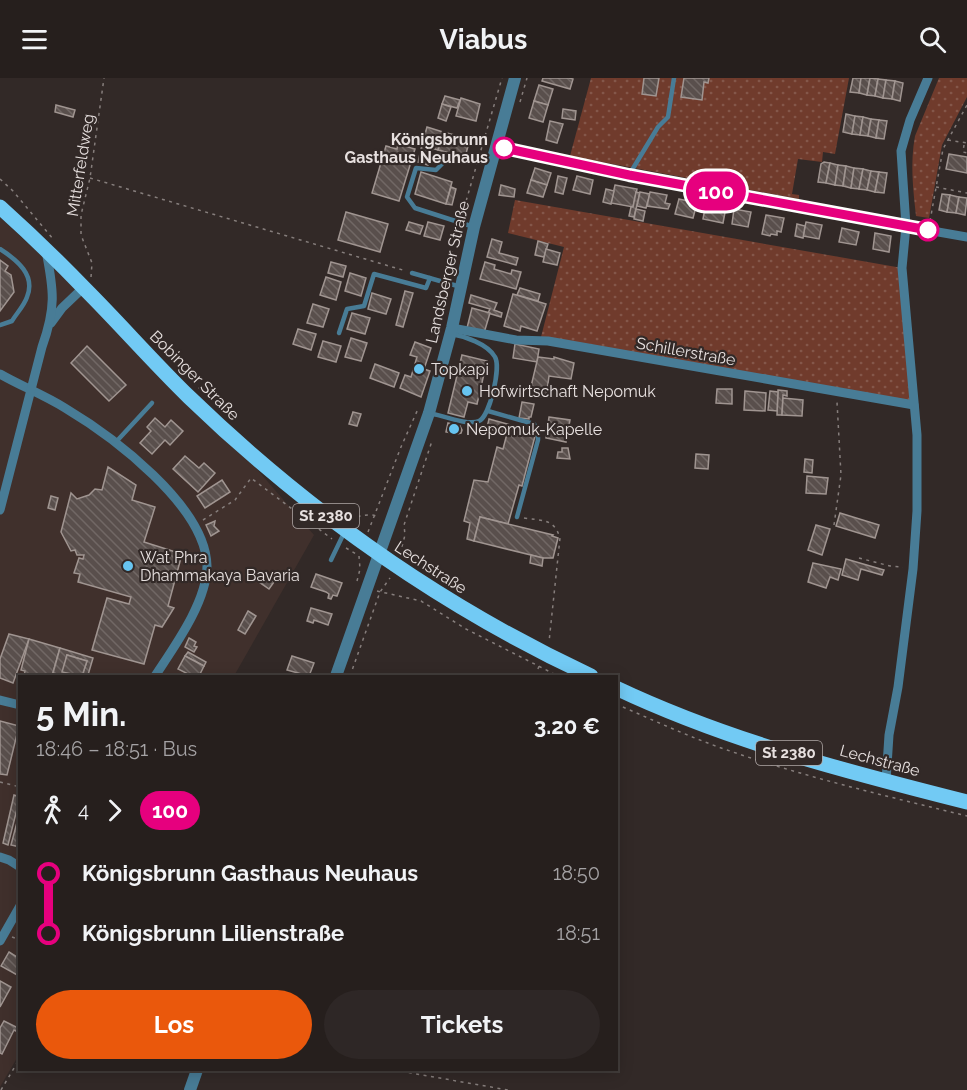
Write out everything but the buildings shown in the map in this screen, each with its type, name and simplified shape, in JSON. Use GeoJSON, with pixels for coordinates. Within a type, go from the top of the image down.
{"type":"FeatureCollection","features":[{"type":"Feature","properties":{"kind":"main road","name":"Bobinger Straße"},"geometry":{"type":"LineString","coordinates":[[0,207],[50,246],[88,283],[188,396],[235,440],[319,511],[378,555]]}},
{"type":"Feature","properties":{"kind":"main road","name":"Lechstraße"},"geometry":{"type":"LineString","coordinates":[[378,555],[542,661],[588,675]]}},
{"type":"Feature","properties":{"kind":"main road","name":"Lechstraße"},"geometry":{"type":"LineString","coordinates":[[618,689],[656,707],[812,761],[967,802]]}},
{"type":"Feature","properties":{"kind":"street","name":"Landsberger Straße"},"geometry":{"type":"LineString","coordinates":[[336,675],[429,413],[474,227],[515,78]]}},
{"type":"Feature","properties":{"kind":"street"},"geometry":{"type":"LineString","coordinates":[[886,781],[889,735],[898,687],[913,568],[917,511],[917,435],[902,268],[906,226],[901,151],[910,120],[928,78]]}},
{"type":"Feature","properties":{"kind":"street"},"geometry":{"type":"LineString","coordinates":[[495,147],[629,175],[967,237]]}},
{"type":"Feature","properties":{"kind":"street"},"geometry":{"type":"LineString","coordinates":[[50,246],[53,299],[51,323]]}},
{"type":"Feature","properties":{"kind":"street"},"geometry":{"type":"LineString","coordinates":[[0,510],[42,347],[51,323],[62,308],[88,283]]}},
{"type":"Feature","properties":{"kind":"street","name":"Schillerstraße"},"geometry":{"type":"LineString","coordinates":[[449,327],[516,340],[549,341],[914,405]]}},
{"type":"Feature","properties":{"kind":"street"},"geometry":{"type":"LineString","coordinates":[[0,374],[82,419],[130,454],[165,487],[195,525],[204,547],[207,567],[205,584],[194,611],[156,675]]}},
{"type":"Feature","properties":{"kind":"street"},"geometry":{"type":"LineString","coordinates":[[0,700],[18,704]]}},
{"type":"Feature","properties":{"kind":"street"},"geometry":{"type":"LineString","coordinates":[[0,857],[18,866]]}},
{"type":"Feature","properties":{"kind":"street"},"geometry":{"type":"LineString","coordinates":[[0,941],[18,910]]}},
{"type":"Feature","properties":{"kind":"street"},"geometry":{"type":"LineString","coordinates":[[190,1090],[197,1071]]}},
{"type":"Feature","properties":{"kind":"lane"},"geometry":{"type":"LineString","coordinates":[[629,175],[658,127],[668,117],[674,78]]}},
{"type":"Feature","properties":{"kind":"lane"},"geometry":{"type":"LineString","coordinates":[[442,164],[436,170],[416,168],[407,197],[416,208],[474,227]]}},
{"type":"Feature","properties":{"kind":"lane"},"geometry":{"type":"LineString","coordinates":[[0,249],[17,261],[29,276],[28,297],[12,321],[0,324]]}},
{"type":"Feature","properties":{"kind":"lane"},"geometry":{"type":"LineString","coordinates":[[412,273],[461,287]]}},
{"type":"Feature","properties":{"kind":"lane"},"geometry":{"type":"LineString","coordinates":[[339,333],[347,309],[364,306],[374,274],[426,288],[430,278]]}},
{"type":"Feature","properties":{"kind":"lane"},"geometry":{"type":"LineString","coordinates":[[429,413],[471,423],[484,417],[488,411],[497,359],[491,351],[449,327]]}},
{"type":"Feature","properties":{"kind":"lane"},"geometry":{"type":"LineString","coordinates":[[115,443],[152,403]]}},
{"type":"Feature","properties":{"kind":"lane"},"geometry":{"type":"LineString","coordinates":[[488,411],[534,424],[537,427],[538,440],[517,517]]}},
{"type":"Feature","properties":{"kind":"lane"},"geometry":{"type":"LineString","coordinates":[[331,560],[344,530]]}},
{"type":"Feature","properties":{"kind":"path","name":"Mitterfeldweg"},"geometry":{"type":"LineString","coordinates":[[88,283],[92,263],[81,235],[81,215],[90,178],[104,78]]}},
{"type":"Feature","properties":{"kind":"path"},"geometry":{"type":"LineString","coordinates":[[449,327],[441,300],[460,223],[502,78]]}},
{"type":"Feature","properties":{"kind":"path"},"geometry":{"type":"LineString","coordinates":[[928,230],[943,149],[967,105]]}},
{"type":"Feature","properties":{"kind":"path"},"geometry":{"type":"LineString","coordinates":[[948,140],[966,143],[963,152],[967,153]]}},
{"type":"Feature","properties":{"kind":"path"},"geometry":{"type":"LineString","coordinates":[[90,178],[412,273]]}},
{"type":"Feature","properties":{"kind":"path"},"geometry":{"type":"LineString","coordinates":[[0,179],[13,191],[50,246]]}},
{"type":"Feature","properties":{"kind":"path"},"geometry":{"type":"LineString","coordinates":[[936,187],[967,193]]}},
{"type":"Feature","properties":{"kind":"path"},"geometry":{"type":"LineString","coordinates":[[84,270],[88,283]]}},
{"type":"Feature","properties":{"kind":"path"},"geometry":{"type":"LineString","coordinates":[[170,359],[203,393]]}},
{"type":"Feature","properties":{"kind":"path"},"geometry":{"type":"LineString","coordinates":[[834,525],[841,475],[836,392]]}},
{"type":"Feature","properties":{"kind":"path"},"geometry":{"type":"LineString","coordinates":[[371,525],[421,402]]}},
{"type":"Feature","properties":{"kind":"path"},"geometry":{"type":"LineString","coordinates":[[399,556],[405,535],[404,525],[431,443]]}},
{"type":"Feature","properties":{"kind":"path"},"geometry":{"type":"LineString","coordinates":[[195,525],[235,500],[251,478],[344,530],[358,555],[360,569],[357,583]]}},
{"type":"Feature","properties":{"kind":"path"},"geometry":{"type":"LineString","coordinates":[[344,530],[366,514],[375,515]]}},
{"type":"Feature","properties":{"kind":"path"},"geometry":{"type":"LineString","coordinates":[[517,517],[551,522],[557,528],[560,538],[548,646],[535,675]]}},
{"type":"Feature","properties":{"kind":"path"},"geometry":{"type":"LineString","coordinates":[[859,558],[890,566],[913,568]]}},
{"type":"Feature","properties":{"kind":"path"},"geometry":{"type":"LineString","coordinates":[[350,675],[380,592],[391,577]]}},
{"type":"Feature","properties":{"kind":"path","name":"Lechstraße"},"geometry":{"type":"LineString","coordinates":[[380,592],[408,596],[421,601],[466,629],[542,661],[557,675]]}},
{"type":"Feature","properties":{"kind":"path"},"geometry":{"type":"LineString","coordinates":[[0,782],[18,786]]}},
{"type":"Feature","properties":{"kind":"path"},"geometry":{"type":"LineString","coordinates":[[2,1090],[18,1062]]}},
{"type":"Feature","properties":{"kind":"path"},"geometry":{"type":"LineString","coordinates":[[400,1071],[508,1090]]}},
{"type":"Feature","properties":{"kind":"shaded area"},"geometry":{"type":"Polygon","coordinates":[[[591,78],[849,78],[835,154],[823,152],[822,162],[798,159],[792,194],[799,195],[799,199],[570,156],[591,78]]]}},
{"type":"Feature","properties":{"kind":"shaded area"},"geometry":{"type":"Polygon","coordinates":[[[939,78],[967,78],[967,97],[942,145],[929,218],[916,216],[913,156],[915,136],[939,78]]]}},
{"type":"Feature","properties":{"kind":"shaded area"},"geometry":{"type":"Polygon","coordinates":[[[515,200],[902,268],[911,403],[541,337],[564,247],[508,233],[515,200]]]}},
{"type":"Feature","properties":{"kind":"shaded area"},"geometry":{"type":"Polygon","coordinates":[[[0,217],[71,284],[185,402],[255,467],[314,535],[235,675],[18,675],[18,1056],[0,1087],[0,217]]]}},
{"type":"Feature","properties":{"kind":"bus line","name":"100"},"geometry":{"type":"LineString","coordinates":[[504,148],[629,175],[928,230]]}},
{"type":"Feature","properties":{"kind":"place","name":"Königsbrunn Gasthaus Neuhaus"},"geometry":{"type":"Point","coordinates":[504,148]}},
{"type":"Feature","properties":{"kind":"place","name":"Topkapi"},"geometry":{"type":"Point","coordinates":[419,369]}},
{"type":"Feature","properties":{"kind":"place","name":"Hofwirtschaft Nepomuk"},"geometry":{"type":"Point","coordinates":[467,391]}},
{"type":"Feature","properties":{"kind":"place","name":"Nepomuk-Kapelle"},"geometry":{"type":"Point","coordinates":[454,429]}},
{"type":"Feature","properties":{"kind":"place","name":"Wat Phra Dhammakaya Bavaria"},"geometry":{"type":"Point","coordinates":[128,566]}}]}
